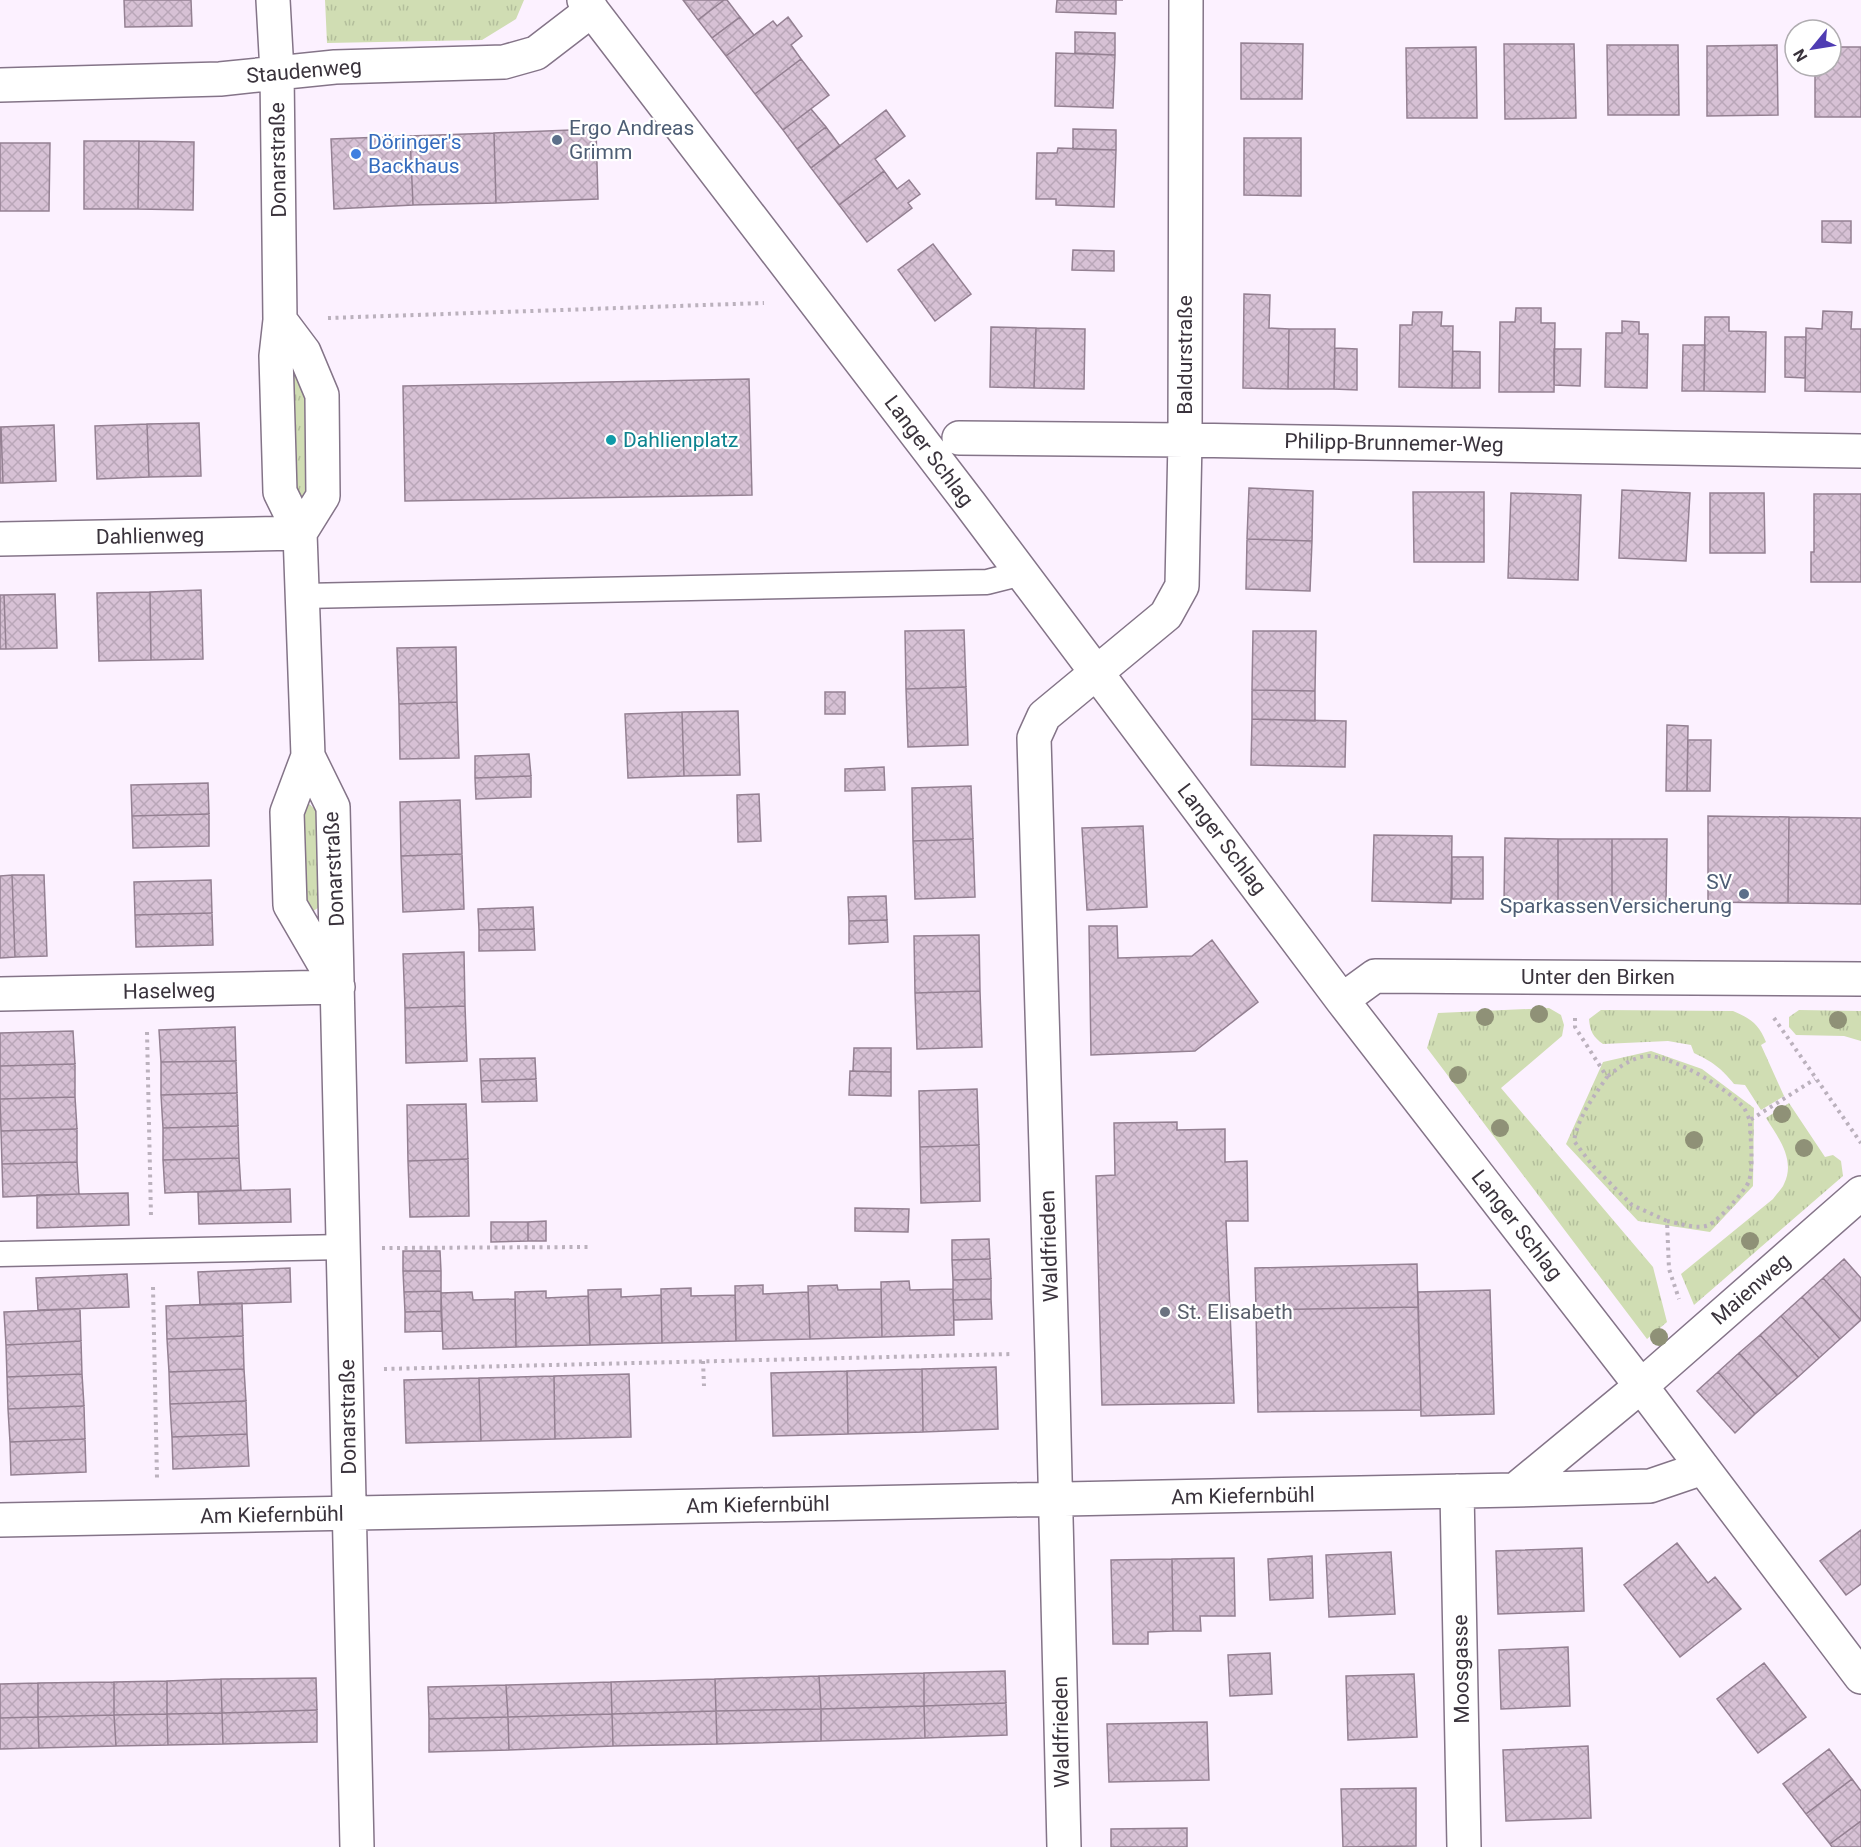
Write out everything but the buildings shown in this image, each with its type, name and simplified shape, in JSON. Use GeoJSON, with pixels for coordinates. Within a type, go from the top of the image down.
{"type":"FeatureCollection","features":[{"type":"Feature","properties":{"kind":"street","name":"Donarstraße"},"geometry":{"type":"LineString","coordinates":[[273,0],[277,72],[279,320],[276,356],[280,492],[300,533],[308,756],[287,812],[290,905],[338,987]]}},
{"type":"Feature","properties":{"kind":"street","name":"Baldurstraße"},"geometry":{"type":"LineString","coordinates":[[1096,673],[1166,615],[1182,586],[1185,440],[1186,0]]}},
{"type":"Feature","properties":{"kind":"street","name":"Staudenweg"},"geometry":{"type":"LineString","coordinates":[[0,85],[220,79],[335,67],[504,62],[536,53],[588,5]]}},
{"type":"Feature","properties":{"kind":"street","name":"Langer Schlag"},"geometry":{"type":"LineString","coordinates":[[588,5],[805,288],[947,448],[1022,573],[1096,673],[1342,1000],[1641,1386],[1861,1677]]}},
{"type":"Feature","properties":{"kind":"street"},"geometry":{"type":"LineString","coordinates":[[279,320],[304,352],[322,395],[323,496],[300,533]]}},
{"type":"Feature","properties":{"kind":"street","name":"Philipp-Brunnemer-Weg"},"geometry":{"type":"LineString","coordinates":[[947,448],[1185,440],[1861,451]]}},
{"type":"Feature","properties":{"kind":"street","name":"Dahlienweg"},"geometry":{"type":"LineString","coordinates":[[0,539],[300,533]]}},
{"type":"Feature","properties":{"kind":"street","name":"Waldfrieden"},"geometry":{"type":"LineString","coordinates":[[1064,1847],[1034,738],[1044,716],[1096,673]]}},
{"type":"Feature","properties":{"kind":"street","name":"Donarstraße"},"geometry":{"type":"LineString","coordinates":[[308,756],[333,807],[345,1248],[357,1847]]}},
{"type":"Feature","properties":{"kind":"street","name":"Unter den Birken"},"geometry":{"type":"LineString","coordinates":[[1342,1000],[1375,976],[1861,979]]}},
{"type":"Feature","properties":{"kind":"street","name":"Haselweg"},"geometry":{"type":"LineString","coordinates":[[0,994],[338,987]]}},
{"type":"Feature","properties":{"kind":"street","name":"Maienweg"},"geometry":{"type":"LineString","coordinates":[[1641,1386],[1861,1192]]}},
{"type":"Feature","properties":{"kind":"street"},"geometry":{"type":"LineString","coordinates":[[1515,1490],[1641,1386]]}},
{"type":"Feature","properties":{"kind":"street","name":"Am Kiefernbühl"},"geometry":{"type":"LineString","coordinates":[[0,1520],[1650,1486],[1703,1468]]}},
{"type":"Feature","properties":{"kind":"street","name":"Moosgasse"},"geometry":{"type":"LineString","coordinates":[[1457,1491],[1464,1847]]}},
{"type":"Feature","properties":{"kind":"lane"},"geometry":{"type":"LineString","coordinates":[[303,596],[987,582],[1022,573]]}},
{"type":"Feature","properties":{"kind":"lane"},"geometry":{"type":"LineString","coordinates":[[0,1254],[345,1248]]}},
{"type":"Feature","properties":{"kind":"path"},"geometry":{"type":"LineString","coordinates":[[279,320],[765,303],[805,288]]}},
{"type":"Feature","properties":{"kind":"path"},"geometry":{"type":"LineString","coordinates":[[1572,977],[1575,1027],[1607,1077]]}},
{"type":"Feature","properties":{"kind":"path"},"geometry":{"type":"LineString","coordinates":[[1760,978],[1768,1011],[1861,1143]]}},
{"type":"Feature","properties":{"kind":"path"},"geometry":{"type":"LineString","coordinates":[[1649,1056],[1673,1062],[1697,1073],[1744,1108],[1750,1120],[1749,1182],[1710,1225],[1701,1226],[1667,1221],[1632,1205],[1592,1166],[1574,1141],[1590,1103],[1607,1077],[1616,1069],[1649,1056]]}},
{"type":"Feature","properties":{"kind":"path"},"geometry":{"type":"LineString","coordinates":[[1750,1120],[1815,1079]]}},
{"type":"Feature","properties":{"kind":"path"},"geometry":{"type":"LineString","coordinates":[[1667,1221],[1669,1269],[1693,1340]]}},
{"type":"Feature","properties":{"kind":"path"},"geometry":{"type":"LineString","coordinates":[[345,1248],[588,1247]]}},
{"type":"Feature","properties":{"kind":"path"},"geometry":{"type":"LineString","coordinates":[[347,1370],[1052,1353]]}},
{"type":"Feature","properties":{"kind":"path"},"geometry":{"type":"LineString","coordinates":[[703,1361],[704,1386]]}},
{"type":"Feature","properties":{"kind":"green space"},"geometry":{"type":"Polygon","coordinates":[[[325,0],[524,0],[516,19],[482,40],[327,43],[325,0]]]}},
{"type":"Feature","properties":{"kind":"green space"},"geometry":{"type":"Polygon","coordinates":[[[283,356],[298,356],[314,397],[314,504],[299,513],[283,356]]]}},
{"type":"Feature","properties":{"kind":"green space"},"geometry":{"type":"Polygon","coordinates":[[[309,804],[322,815],[325,903],[309,914],[296,903],[294,814],[309,804]]]}},
{"type":"Feature","properties":{"kind":"green space"},"geometry":{"type":"Polygon","coordinates":[[[1549,1008],[1561,1015],[1564,1025],[1562,1036],[1501,1088],[1653,1267],[1667,1322],[1647,1339],[1427,1048],[1438,1013],[1549,1008]]]}},
{"type":"Feature","properties":{"kind":"green space"},"geometry":{"type":"Polygon","coordinates":[[[1601,1010],[1733,1011],[1753,1022],[1763,1036],[1766,1042],[1761,1045],[1784,1096],[1761,1110],[1745,1085],[1734,1084],[1716,1066],[1694,1053],[1691,1045],[1668,1041],[1603,1044],[1593,1033],[1589,1019],[1601,1010]]]}},
{"type":"Feature","properties":{"kind":"green space"},"geometry":{"type":"Polygon","coordinates":[[[1799,1010],[1861,1011],[1861,1041],[1844,1036],[1796,1035],[1789,1027],[1789,1017],[1799,1010]]]}},
{"type":"Feature","properties":{"kind":"green space"},"geometry":{"type":"Polygon","coordinates":[[[1651,1051],[1702,1069],[1754,1108],[1753,1186],[1710,1232],[1638,1221],[1566,1144],[1603,1062],[1651,1051]]]}},
{"type":"Feature","properties":{"kind":"green space"},"geometry":{"type":"Polygon","coordinates":[[[1789,1103],[1825,1157],[1833,1155],[1841,1161],[1843,1176],[1694,1305],[1681,1274],[1773,1199],[1784,1184],[1787,1175],[1787,1158],[1766,1118],[1789,1103]]]}},
{"type":"Feature","properties":{"kind":"place","name":"Ergo Andreas Grimm"},"geometry":{"type":"Point","coordinates":[557,140]}},
{"type":"Feature","properties":{"kind":"place","name":"Döringer's Backhaus"},"geometry":{"type":"Point","coordinates":[356,154]}},
{"type":"Feature","properties":{"kind":"place","name":"Dahlienplatz"},"geometry":{"type":"Point","coordinates":[611,440]}},
{"type":"Feature","properties":{"kind":"place","name":"SV SparkassenVersicherung"},"geometry":{"type":"Point","coordinates":[1744,894]}},
{"type":"Feature","properties":{"kind":"place","name":"St. Elisabeth"},"geometry":{"type":"Point","coordinates":[1165,1312]}}]}
